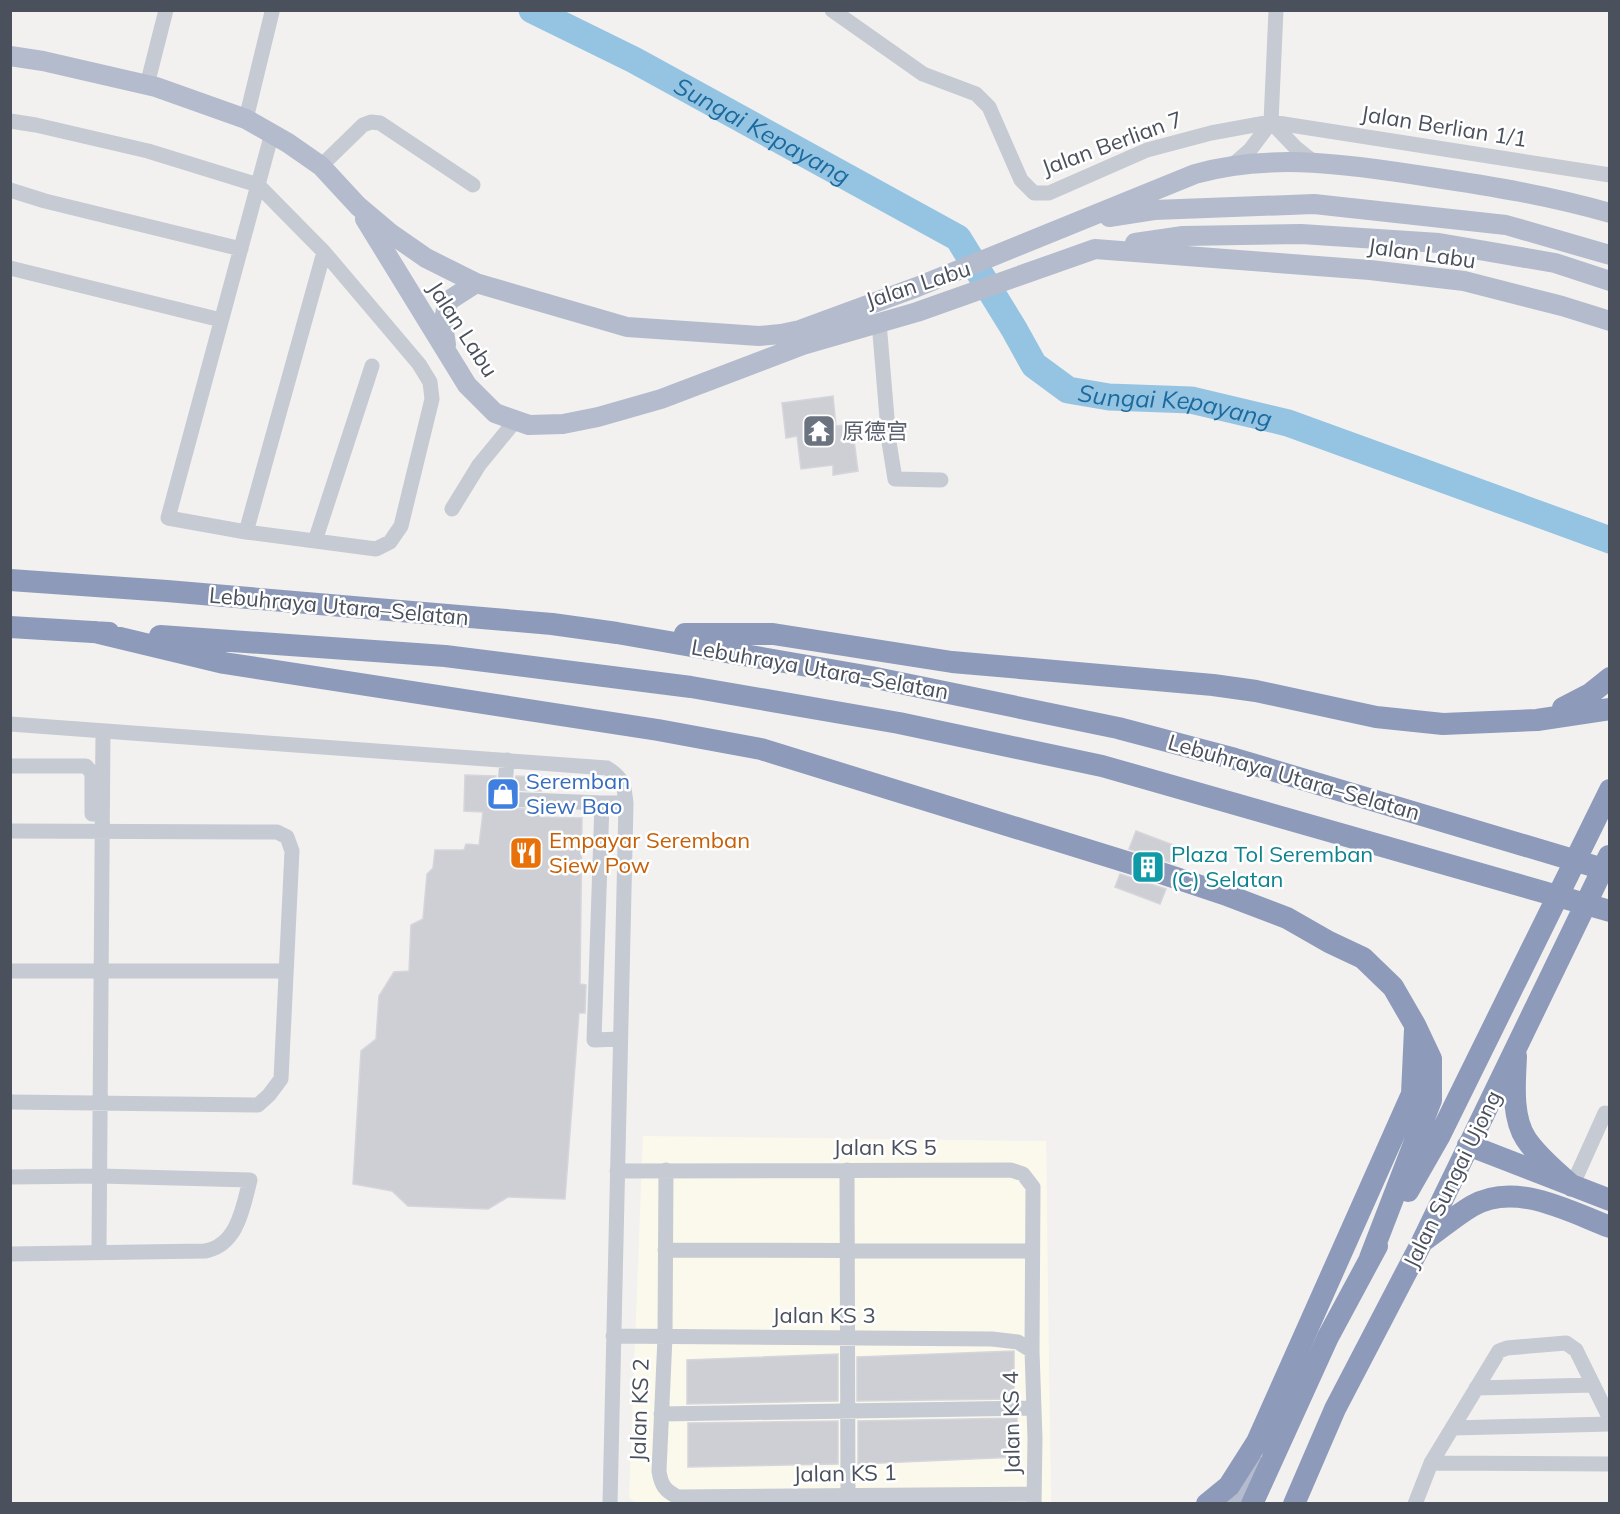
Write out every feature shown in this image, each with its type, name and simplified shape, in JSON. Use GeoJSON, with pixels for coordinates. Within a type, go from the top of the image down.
{"type":"FeatureCollection","features":[{"type":"Feature","properties":{"kind":"highway","name":"Lebuhraya Utara–Selatan"},"geometry":{"type":"LineString","coordinates":[[10,580],[552,624],[871,677],[1118,728],[1308,780],[1610,871]]}},
{"type":"Feature","properties":{"kind":"highway","name":"Lebuhraya Utara–Selatan"},"geometry":{"type":"LineString","coordinates":[[10,627],[445,656],[691,687],[899,723],[1102,766],[1610,911]]}},
{"type":"Feature","properties":{"kind":"highway"},"geometry":{"type":"LineString","coordinates":[[95,632],[224,663],[658,730],[761,749],[1146,868],[1287,918],[1363,958],[1393,987],[1431,1059],[1431,1100],[1370,1258]]}},
{"type":"Feature","properties":{"kind":"highway"},"geometry":{"type":"LineString","coordinates":[[617,633],[773,634],[952,662],[1213,685],[1256,691],[1376,717],[1443,724],[1537,720],[1610,709]]}},
{"type":"Feature","properties":{"kind":"highway"},"geometry":{"type":"LineString","coordinates":[[1537,720],[1590,694],[1610,678]]}},
{"type":"Feature","properties":{"kind":"highway","name":"Jalan Sungai Ujong"},"geometry":{"type":"LineString","coordinates":[[1252,1503],[1328,1337],[1440,1135],[1610,790]]}},
{"type":"Feature","properties":{"kind":"highway","name":"Jalan Sungai Ujong"},"geometry":{"type":"LineString","coordinates":[[1294,1503],[1335,1409],[1422,1242],[1610,855]]}},
{"type":"Feature","properties":{"kind":"highway"},"geometry":{"type":"LineString","coordinates":[[1207,1503],[1229,1486],[1257,1442],[1412,1094],[1415,1025]]}},
{"type":"Feature","properties":{"kind":"highway"},"geometry":{"type":"LineString","coordinates":[[1516,1048],[1515,1091],[1518,1119],[1524,1137],[1537,1153],[1572,1185]]}},
{"type":"Feature","properties":{"kind":"highway"},"geometry":{"type":"LineString","coordinates":[[1468,1145],[1610,1200]]}},
{"type":"Feature","properties":{"kind":"highway"},"geometry":{"type":"LineString","coordinates":[[1422,1242],[1473,1205],[1494,1198],[1517,1196],[1549,1204],[1610,1227]]}},
{"type":"Feature","properties":{"kind":"main road","name":"Jalan Labu"},"geometry":{"type":"LineString","coordinates":[[10,56],[43,61],[147,85],[246,119],[272,133],[321,166],[358,206],[390,233],[426,258],[476,284],[627,327],[759,336],[800,330],[917,287],[1195,174],[1234,164],[1315,163],[1404,172],[1507,188],[1610,213]]}},
{"type":"Feature","properties":{"kind":"main road"},"geometry":{"type":"LineString","coordinates":[[1077,223],[1154,210],[1314,204],[1506,225],[1610,255]]}},
{"type":"Feature","properties":{"kind":"main road","name":"Jalan Labu"},"geometry":{"type":"LineString","coordinates":[[358,206],[467,385],[495,413],[529,425],[563,424],[598,417],[661,399],[803,345],[916,312],[1095,249],[1370,270],[1464,281],[1610,321]]}},
{"type":"Feature","properties":{"kind":"main road"},"geometry":{"type":"LineString","coordinates":[[1095,249],[1183,236],[1301,234],[1440,243],[1555,263],[1610,281]]}},
{"type":"Feature","properties":{"kind":"main road"},"geometry":{"type":"LineString","coordinates":[[447,353],[443,324],[448,301],[476,284]]}},
{"type":"Feature","properties":{"kind":"main road"},"geometry":{"type":"LineString","coordinates":[[1232,1503],[1283,1410],[1328,1337]]}},
{"type":"Feature","properties":{"kind":"street"},"geometry":{"type":"LineString","coordinates":[[147,85],[166,10]]}},
{"type":"Feature","properties":{"kind":"street","name":"Jalan Berlian 7"},"geometry":{"type":"LineString","coordinates":[[832,10],[922,74],[975,94],[989,107],[1021,180],[1034,193],[1049,193],[1147,150],[1211,133],[1271,122]]}},
{"type":"Feature","properties":{"kind":"street"},"geometry":{"type":"LineString","coordinates":[[1234,164],[1250,150],[1271,122],[1276,10]]}},
{"type":"Feature","properties":{"kind":"street"},"geometry":{"type":"LineString","coordinates":[[246,119],[272,12]]}},
{"type":"Feature","properties":{"kind":"street"},"geometry":{"type":"LineString","coordinates":[[10,121],[148,151],[258,185],[324,252],[419,364],[430,382],[432,399],[401,526],[390,542],[376,549],[246,532],[168,518],[221,320],[241,249],[258,185],[272,133]]}},
{"type":"Feature","properties":{"kind":"street"},"geometry":{"type":"LineString","coordinates":[[321,166],[363,125],[371,122],[380,123],[473,185]]}},
{"type":"Feature","properties":{"kind":"street"},"geometry":{"type":"LineString","coordinates":[[1271,122],[1295,147],[1315,163]]}},
{"type":"Feature","properties":{"kind":"street","name":"Jalan Berlian 1/1"},"geometry":{"type":"LineString","coordinates":[[1271,122],[1610,175]]}},
{"type":"Feature","properties":{"kind":"street"},"geometry":{"type":"LineString","coordinates":[[10,190],[45,201],[241,249]]}},
{"type":"Feature","properties":{"kind":"street"},"geometry":{"type":"LineString","coordinates":[[246,532],[324,252]]}},
{"type":"Feature","properties":{"kind":"street"},"geometry":{"type":"LineString","coordinates":[[10,268],[221,320]]}},
{"type":"Feature","properties":{"kind":"street"},"geometry":{"type":"LineString","coordinates":[[879,322],[889,442],[895,479],[941,480]]}},
{"type":"Feature","properties":{"kind":"street"},"geometry":{"type":"LineString","coordinates":[[315,541],[372,366]]}},
{"type":"Feature","properties":{"kind":"street"},"geometry":{"type":"LineString","coordinates":[[452,509],[479,465],[516,420]]}},
{"type":"Feature","properties":{"kind":"street"},"geometry":{"type":"LineString","coordinates":[[10,724],[607,768],[620,776],[625,789],[626,803],[610,1503]]}},
{"type":"Feature","properties":{"kind":"street"},"geometry":{"type":"LineString","coordinates":[[99,1251],[101,971],[98,831],[103,731]]}},
{"type":"Feature","properties":{"kind":"street"},"geometry":{"type":"LineString","coordinates":[[507,760],[504,799],[626,803]]}},
{"type":"Feature","properties":{"kind":"street"},"geometry":{"type":"LineString","coordinates":[[10,765],[86,766],[89,768],[92,773],[98,831]]}},
{"type":"Feature","properties":{"kind":"street"},"geometry":{"type":"LineString","coordinates":[[602,803],[594,1040],[620,1039]]}},
{"type":"Feature","properties":{"kind":"street"},"geometry":{"type":"LineString","coordinates":[[10,831],[277,832],[287,837],[292,851],[281,1079],[258,1105],[10,1102]]}},
{"type":"Feature","properties":{"kind":"street"},"geometry":{"type":"LineString","coordinates":[[10,971],[286,971]]}},
{"type":"Feature","properties":{"kind":"street"},"geometry":{"type":"LineString","coordinates":[[1572,1185],[1605,1113],[1610,1115]]}},
{"type":"Feature","properties":{"kind":"street","name":"Jalan KS 2"},"geometry":{"type":"LineString","coordinates":[[660,1484],[665,1337],[666,1170]]}},
{"type":"Feature","properties":{"kind":"street"},"geometry":{"type":"LineString","coordinates":[[847,1170],[848,1496]]}},
{"type":"Feature","properties":{"kind":"street","name":"Jalan KS 5"},"geometry":{"type":"LineString","coordinates":[[617,1171],[1011,1170],[1023,1174],[1033,1187],[1032,1251]]}},
{"type":"Feature","properties":{"kind":"street"},"geometry":{"type":"LineString","coordinates":[[10,1178],[100,1176],[250,1180],[240,1219],[228,1239],[217,1249],[10,1254]]}},
{"type":"Feature","properties":{"kind":"street"},"geometry":{"type":"LineString","coordinates":[[665,1250],[1032,1251]]}},
{"type":"Feature","properties":{"kind":"street","name":"Jalan KS 4"},"geometry":{"type":"LineString","coordinates":[[1032,1251],[1034,1499]]}},
{"type":"Feature","properties":{"kind":"street","name":"Jalan KS 3"},"geometry":{"type":"LineString","coordinates":[[613,1336],[992,1339],[1018,1342],[1032,1351]]}},
{"type":"Feature","properties":{"kind":"street"},"geometry":{"type":"LineString","coordinates":[[1415,1503],[1431,1463],[1499,1351],[1507,1348],[1566,1343],[1576,1350],[1610,1419]]}},
{"type":"Feature","properties":{"kind":"street"},"geometry":{"type":"LineString","coordinates":[[1476,1388],[1593,1385]]}},
{"type":"Feature","properties":{"kind":"street"},"geometry":{"type":"LineString","coordinates":[[661,1413],[1034,1408]]}},
{"type":"Feature","properties":{"kind":"street"},"geometry":{"type":"LineString","coordinates":[[1452,1428],[1610,1424]]}},
{"type":"Feature","properties":{"kind":"street"},"geometry":{"type":"LineString","coordinates":[[1431,1463],[1610,1464]]}},
{"type":"Feature","properties":{"kind":"street","name":"Jalan KS 1"},"geometry":{"type":"LineString","coordinates":[[660,1484],[668,1492],[678,1497],[848,1496],[1034,1499]]}},
{"type":"Feature","properties":{"kind":"shaded area"},"geometry":{"type":"Polygon","coordinates":[[[643,1136],[1046,1141],[1051,1503],[636,1504],[629,1497],[643,1136]]]}},
{"type":"Feature","properties":{"kind":"building","name":"原德宫"},"geometry":{"type":"Polygon","coordinates":[[[833,396],[836,426],[852,424],[858,471],[833,475],[833,465],[801,469],[797,436],[786,438],[782,403],[833,396]]]}},
{"type":"Feature","properties":{"kind":"building"},"geometry":{"type":"Polygon","coordinates":[[[465,775],[496,776],[494,799],[499,807],[540,810],[540,817],[582,818],[580,984],[586,985],[585,1013],[579,1013],[565,1199],[508,1197],[488,1209],[408,1206],[392,1191],[353,1184],[361,1051],[376,1039],[379,996],[394,972],[409,971],[411,925],[423,919],[427,874],[433,868],[435,850],[464,850],[466,844],[479,845],[483,812],[464,811],[465,775]]]}},
{"type":"Feature","properties":{"kind":"building"},"geometry":{"type":"Polygon","coordinates":[[[516,776],[542,777],[541,791],[514,790],[516,776]]]}},
{"type":"Feature","properties":{"kind":"building"},"geometry":{"type":"Polygon","coordinates":[[[1136,831],[1181,848],[1175,864],[1129,849],[1136,831]]]}},
{"type":"Feature","properties":{"kind":"building"},"geometry":{"type":"Polygon","coordinates":[[[1120,874],[1166,889],[1160,904],[1115,887],[1120,874]]]}},
{"type":"Feature","properties":{"kind":"building"},"geometry":{"type":"Polygon","coordinates":[[[1014,1351],[1014,1399],[857,1401],[857,1357],[1014,1351]]]}},
{"type":"Feature","properties":{"kind":"building"},"geometry":{"type":"Polygon","coordinates":[[[838,1354],[838,1401],[687,1404],[687,1360],[838,1354]]]}},
{"type":"Feature","properties":{"kind":"building"},"geometry":{"type":"Polygon","coordinates":[[[1017,1418],[1017,1457],[858,1464],[858,1421],[1017,1418]]]}},
{"type":"Feature","properties":{"kind":"building"},"geometry":{"type":"Polygon","coordinates":[[[838,1421],[838,1464],[688,1467],[688,1423],[838,1421]]]}},
{"type":"Feature","properties":{"kind":"waterway","name":"Sungai Kepayang"},"geometry":{"type":"LineString","coordinates":[[532,10],[634,60],[958,238],[1034,365],[1068,390],[1109,397],[1191,400],[1288,423],[1610,540]]}},
{"type":"Feature","properties":{"kind":"place","name":"原德宫"},"geometry":{"type":"Point","coordinates":[819,431]}},
{"type":"Feature","properties":{"kind":"place","name":"Seremban Siew Bao"},"geometry":{"type":"Point","coordinates":[503,794]}},
{"type":"Feature","properties":{"kind":"place","name":"Empayar Seremban Siew Pow"},"geometry":{"type":"Point","coordinates":[526,853]}},
{"type":"Feature","properties":{"kind":"place","name":"Plaza Tol Seremban (C) Selatan"},"geometry":{"type":"Point","coordinates":[1148,867]}}]}
